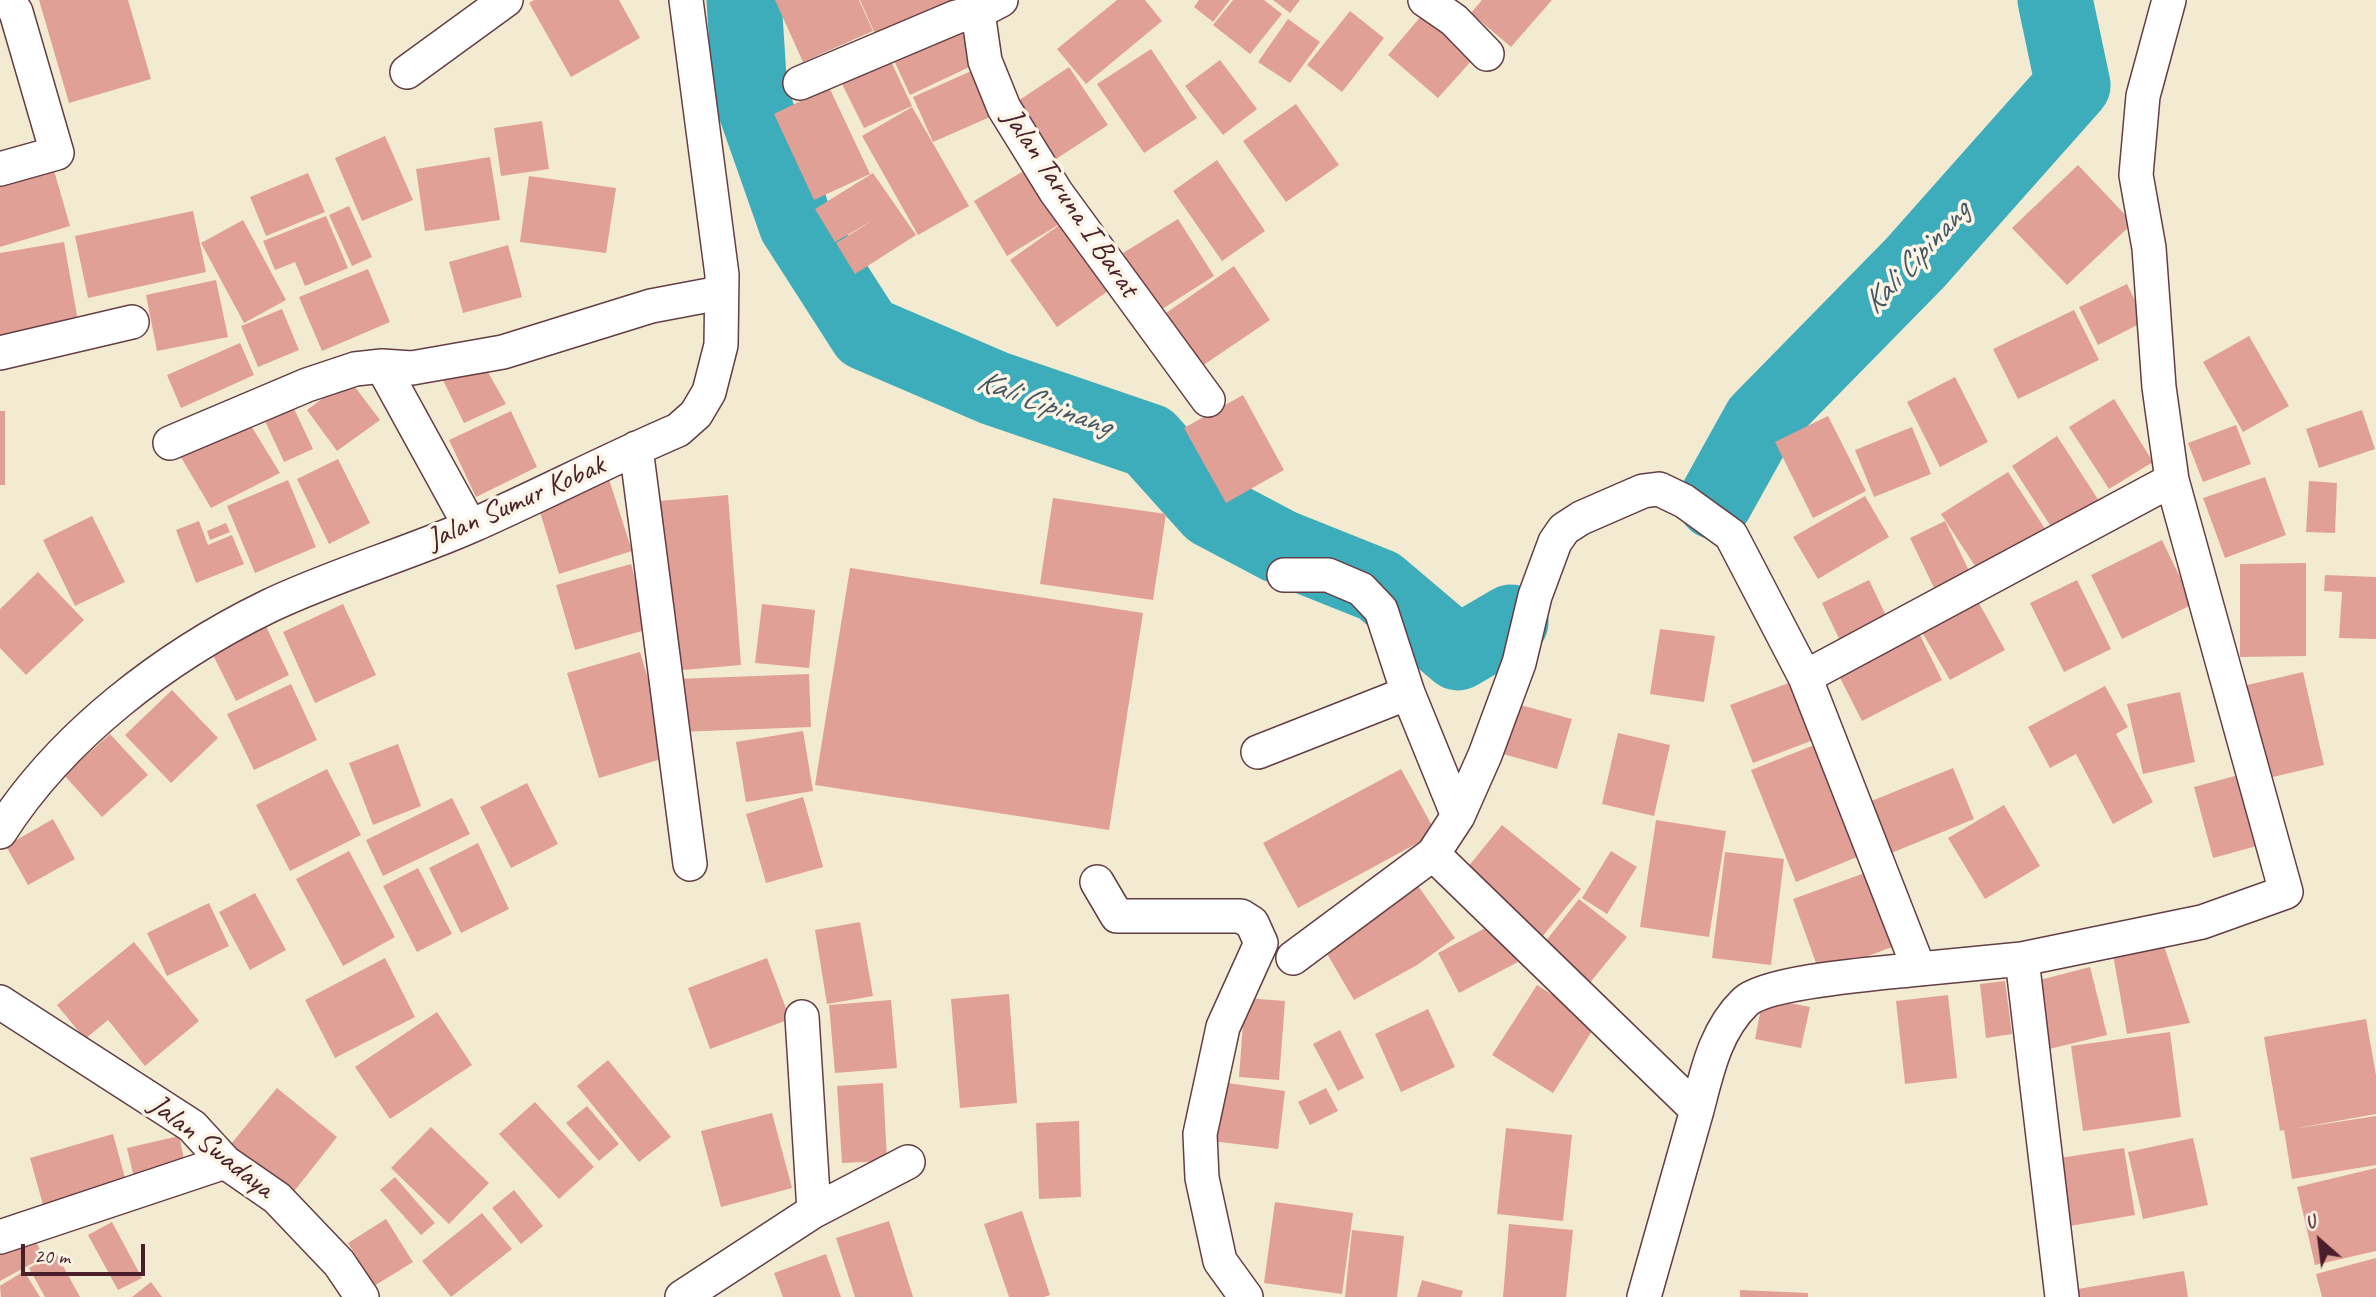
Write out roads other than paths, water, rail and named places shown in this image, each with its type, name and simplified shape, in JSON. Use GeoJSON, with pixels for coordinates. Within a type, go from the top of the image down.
{"type":"FeatureCollection","features":[{"type":"Feature","properties":{"kind":"street"},"geometry":{"type":"LineString","coordinates":[[0,169],[57,153],[16,12],[4,0]]}},
{"type":"Feature","properties":{"kind":"street"},"geometry":{"type":"LineString","coordinates":[[407,72],[506,0]]}},
{"type":"Feature","properties":{"kind":"street","name":"Jalan Sumur Kobak"},"geometry":{"type":"LineString","coordinates":[[0,832],[13,811],[80,736],[161,667],[270,606],[470,526],[678,430],[696,414],[709,392],[721,345],[722,275],[686,0]]}},
{"type":"Feature","properties":{"kind":"street"},"geometry":{"type":"LineString","coordinates":[[1425,0],[1454,20],[1487,54]]}},
{"type":"Feature","properties":{"kind":"street"},"geometry":{"type":"LineString","coordinates":[[1644,1297],[1715,1044],[1746,1002],[1759,993],[1796,985],[1919,969],[2022,959],[2202,922],[2286,892],[2172,480],[2159,387],[2149,248],[2136,174],[2143,96],[2169,0]]}},
{"type":"Feature","properties":{"kind":"street"},"geometry":{"type":"LineString","coordinates":[[800,82],[956,17],[990,6]]}},
{"type":"Feature","properties":{"kind":"street","name":"Jalan Taruna I Barat"},"geometry":{"type":"LineString","coordinates":[[990,6],[985,61],[1004,108],[1056,192],[1208,400]]}},
{"type":"Feature","properties":{"kind":"street"},"geometry":{"type":"LineString","coordinates":[[170,443],[307,385],[355,369],[382,366],[412,368],[503,352],[651,306],[720,293]]}},
{"type":"Feature","properties":{"kind":"street"},"geometry":{"type":"LineString","coordinates":[[0,353],[132,322]]}},
{"type":"Feature","properties":{"kind":"street"},"geometry":{"type":"LineString","coordinates":[[382,366],[470,526]]}},
{"type":"Feature","properties":{"kind":"street"},"geometry":{"type":"LineString","coordinates":[[636,448],[690,864]]}},
{"type":"Feature","properties":{"kind":"street"},"geometry":{"type":"LineString","coordinates":[[1805,677],[2172,480]]}},
{"type":"Feature","properties":{"kind":"street"},"geometry":{"type":"LineString","coordinates":[[1293,958],[1433,854],[1458,816],[1519,663],[1535,596],[1555,542],[1564,529],[1581,518],[1643,491],[1659,489],[1672,494],[1731,535],[1805,677],[1919,969]]}},
{"type":"Feature","properties":{"kind":"street"},"geometry":{"type":"LineString","coordinates":[[1284,575],[1328,575],[1362,590],[1381,610],[1409,693],[1458,816]]}},
{"type":"Feature","properties":{"kind":"street"},"geometry":{"type":"LineString","coordinates":[[1258,752],[1409,693]]}},
{"type":"Feature","properties":{"kind":"street"},"geometry":{"type":"LineString","coordinates":[[1433,854],[1695,1114]]}},
{"type":"Feature","properties":{"kind":"street"},"geometry":{"type":"LineString","coordinates":[[1097,882],[1117,916],[1241,916],[1258,930],[1261,943],[1223,1027],[1200,1135],[1202,1178],[1220,1261],[1246,1297]]}},
{"type":"Feature","properties":{"kind":"street"},"geometry":{"type":"LineString","coordinates":[[2022,959],[2062,1297]]}},
{"type":"Feature","properties":{"kind":"street","name":"Jalan Swadaya"},"geometry":{"type":"LineString","coordinates":[[0,1002],[192,1126],[225,1163],[277,1198],[339,1263],[362,1297]]}},
{"type":"Feature","properties":{"kind":"street"},"geometry":{"type":"LineString","coordinates":[[802,1017],[814,1211]]}},
{"type":"Feature","properties":{"kind":"street"},"geometry":{"type":"LineString","coordinates":[[682,1297],[814,1211],[908,1162]]}},
{"type":"Feature","properties":{"kind":"street"},"geometry":{"type":"LineString","coordinates":[[0,1237],[225,1163]]}},
{"type":"Feature","properties":{"kind":"waterway","name":"Kali Cipinang"},"geometry":{"type":"LineString","coordinates":[[744,0],[750,93],[796,224],[866,333],[994,388],[1149,441],[1211,510],[1279,546],[1379,586],[1458,653],[1511,622]]}},
{"type":"Feature","properties":{"kind":"waterway","name":"Kali Cipinang"},"geometry":{"type":"LineString","coordinates":[[1715,502],[1760,421],[1915,263],[2073,85],[2055,0]]}}]}
